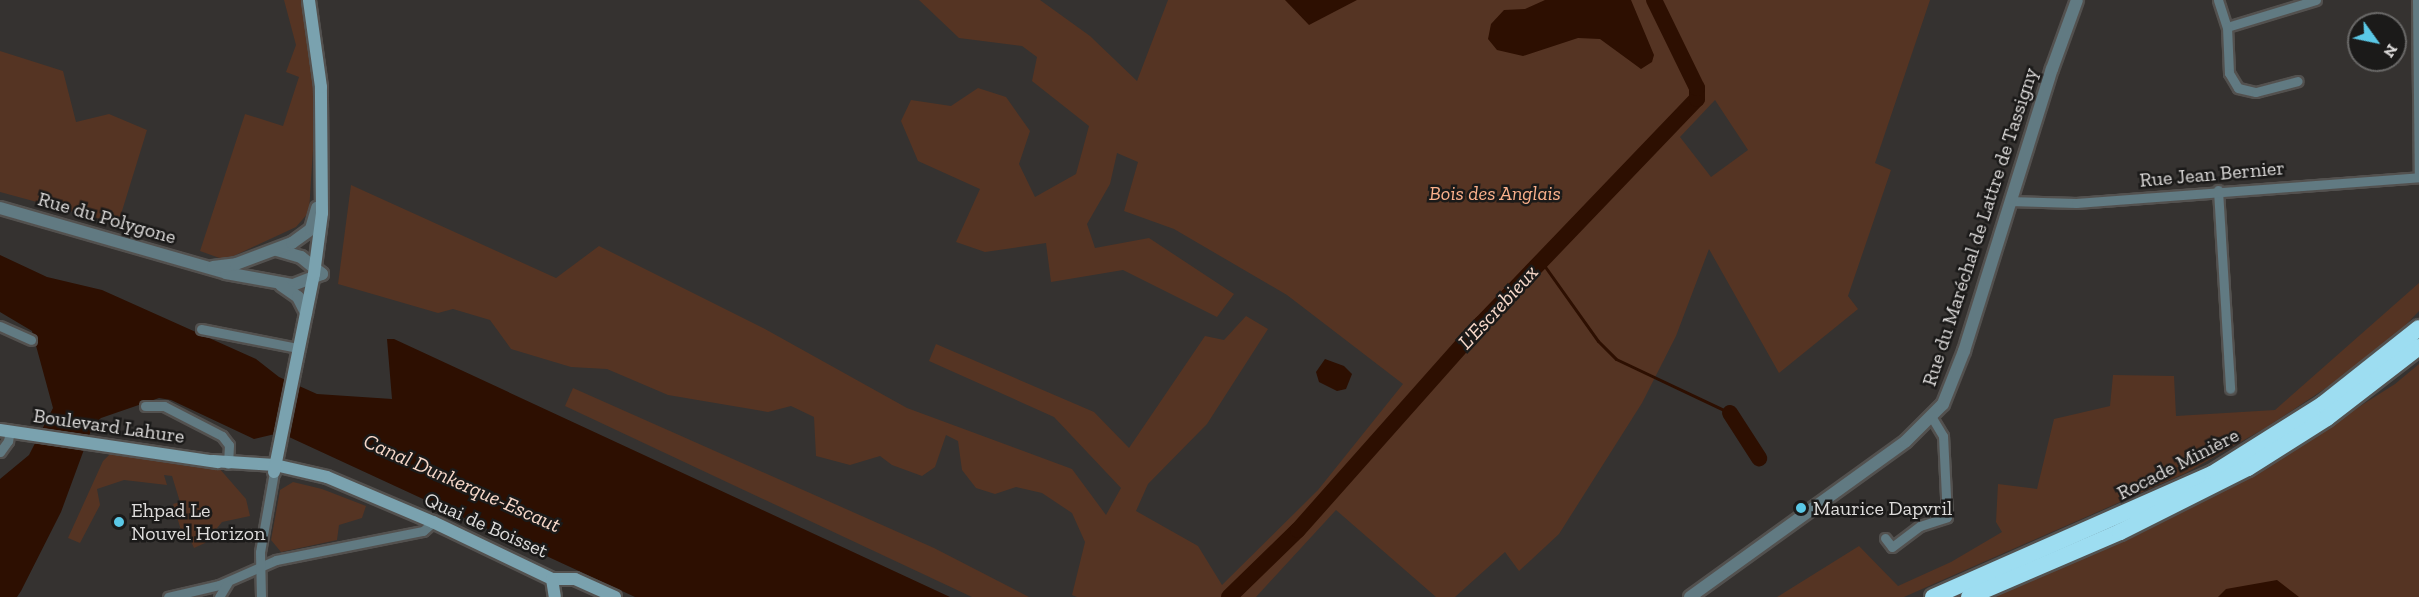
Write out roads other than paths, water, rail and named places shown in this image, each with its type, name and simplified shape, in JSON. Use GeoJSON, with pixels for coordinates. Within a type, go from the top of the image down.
{"type":"FeatureCollection","features":[{"type":"Feature","properties":{"kind":"highway","name":"Rocade Minière"},"geometry":{"type":"LineString","coordinates":[[1933,597],[2212,474],[2323,404],[2419,328]]}},
{"type":"Feature","properties":{"kind":"highway","name":"Rocade Minière"},"geometry":{"type":"LineString","coordinates":[[1969,597],[2120,532],[2248,468],[2327,418],[2419,347]]}},
{"type":"Feature","properties":{"kind":"main road"},"geometry":{"type":"LineString","coordinates":[[295,372],[298,348],[317,274],[324,166],[321,87],[309,0]]}},
{"type":"Feature","properties":{"kind":"main road"},"geometry":{"type":"LineString","coordinates":[[275,469],[317,274],[332,172],[328,79],[317,0]]}},
{"type":"Feature","properties":{"kind":"main road","name":"Boulevard Lahure"},"geometry":{"type":"LineString","coordinates":[[5,430],[275,469]]}},
{"type":"Feature","properties":{"kind":"main road","name":"Quai de Boisset"},"geometry":{"type":"LineString","coordinates":[[275,469],[340,484],[433,522],[552,579],[576,579],[615,597]]}},
{"type":"Feature","properties":{"kind":"main road"},"geometry":{"type":"LineString","coordinates":[[552,579],[555,597]]}},
{"type":"Feature","properties":{"kind":"street","name":"Rue du Maréchal de Lattre de Tassigny"},"geometry":{"type":"LineString","coordinates":[[1690,597],[1822,504],[1932,418],[1957,370],[2009,201],[2077,0]]}},
{"type":"Feature","properties":{"kind":"street"},"geometry":{"type":"LineString","coordinates":[[2218,0],[2227,27],[2229,73],[2238,88],[2256,92],[2298,81]]}},
{"type":"Feature","properties":{"kind":"street"},"geometry":{"type":"LineString","coordinates":[[2227,27],[2316,0]]}},
{"type":"Feature","properties":{"kind":"street","name":"Rue Jean Bernier"},"geometry":{"type":"LineString","coordinates":[[2009,201],[2045,205],[2218,190],[2419,177],[2417,0]]}},
{"type":"Feature","properties":{"kind":"street","name":"Rue du Polygone"},"geometry":{"type":"LineString","coordinates":[[203,266],[236,264],[298,240],[314,224],[324,166]]}},
{"type":"Feature","properties":{"kind":"street"},"geometry":{"type":"LineString","coordinates":[[2218,190],[2230,389]]}},
{"type":"Feature","properties":{"kind":"street","name":"Rue du Polygone"},"geometry":{"type":"LineString","coordinates":[[0,208],[203,266],[280,284],[301,284],[317,274]]}},
{"type":"Feature","properties":{"kind":"street"},"geometry":{"type":"LineString","coordinates":[[276,250],[297,255],[317,274]]}},
{"type":"Feature","properties":{"kind":"street","name":"Rue du Polygone"},"geometry":{"type":"LineString","coordinates":[[280,284],[298,297],[306,313]]}},
{"type":"Feature","properties":{"kind":"street"},"geometry":{"type":"LineString","coordinates":[[0,326],[31,340]]}},
{"type":"Feature","properties":{"kind":"street"},"geometry":{"type":"LineString","coordinates":[[201,329],[298,348]]}},
{"type":"Feature","properties":{"kind":"street"},"geometry":{"type":"LineString","coordinates":[[145,406],[164,406],[222,436],[229,445],[228,462]]}},
{"type":"Feature","properties":{"kind":"street"},"geometry":{"type":"LineString","coordinates":[[1885,538],[1892,547],[1920,526],[1947,517],[1943,436],[1932,418]]}},
{"type":"Feature","properties":{"kind":"street"},"geometry":{"type":"LineString","coordinates":[[0,452],[8,441],[5,430]]}},
{"type":"Feature","properties":{"kind":"street"},"geometry":{"type":"LineString","coordinates":[[261,597],[260,566],[275,469]]}},
{"type":"Feature","properties":{"kind":"street"},"geometry":{"type":"LineString","coordinates":[[168,597],[228,582],[260,566],[423,531],[433,522]]}},
{"type":"Feature","properties":{"kind":"street"},"geometry":{"type":"LineString","coordinates":[[219,597],[228,582]]}},
{"type":"Feature","properties":{"kind":"water"},"geometry":{"type":"Polygon","coordinates":[[[1285,0],[1357,0],[1309,25],[1285,0]]]}},
{"type":"Feature","properties":{"kind":"water"},"geometry":{"type":"Polygon","coordinates":[[[1545,0],[1631,0],[1654,55],[1652,62],[1641,69],[1600,39],[1578,38],[1523,56],[1497,50],[1488,39],[1491,24],[1504,10],[1525,9],[1545,0]]]}},
{"type":"Feature","properties":{"kind":"water","name":"Canal Dunkerque-Escaut"},"geometry":{"type":"Polygon","coordinates":[[[0,255],[47,277],[102,290],[256,359],[279,377],[317,394],[392,399],[387,339],[394,339],[950,597],[635,597],[289,437],[275,434],[254,439],[171,400],[159,398],[101,418],[93,425],[61,512],[21,591],[17,597],[0,597],[0,479],[29,455],[53,408],[32,331],[0,312],[0,255]]]}},
{"type":"Feature","properties":{"kind":"water"},"geometry":{"type":"Polygon","coordinates":[[[1325,359],[1344,366],[1352,374],[1346,389],[1337,391],[1319,382],[1316,372],[1325,359]]]}},
{"type":"Feature","properties":{"kind":"water"},"geometry":{"type":"Polygon","coordinates":[[[2277,580],[2299,597],[2218,597],[2226,589],[2277,580]]]}},
{"type":"Feature","properties":{"kind":"waterway","name":"L'Escrebieux"},"geometry":{"type":"LineString","coordinates":[[1229,597],[1298,530],[1481,324],[1697,99],[1697,88],[1654,0]]}},
{"type":"Feature","properties":{"kind":"waterway"},"geometry":{"type":"LineString","coordinates":[[1541,261],[1598,341],[1616,359],[1730,413]]}},
{"type":"Feature","properties":{"kind":"waterway"},"geometry":{"type":"LineString","coordinates":[[1730,413],[1759,458]]}},
{"type":"Feature","properties":{"kind":"place","name":"Maurice Dapvril"},"geometry":{"type":"Point","coordinates":[1801,508]}},
{"type":"Feature","properties":{"kind":"place","name":"Ehpad Le Nouvel Horizon"},"geometry":{"type":"Point","coordinates":[119,522]}},
{"type":"Feature","properties":{"kind":"park label","name":"Bois des Anglais"},"geometry":{"type":"Point","coordinates":[1495,193]}}]}
